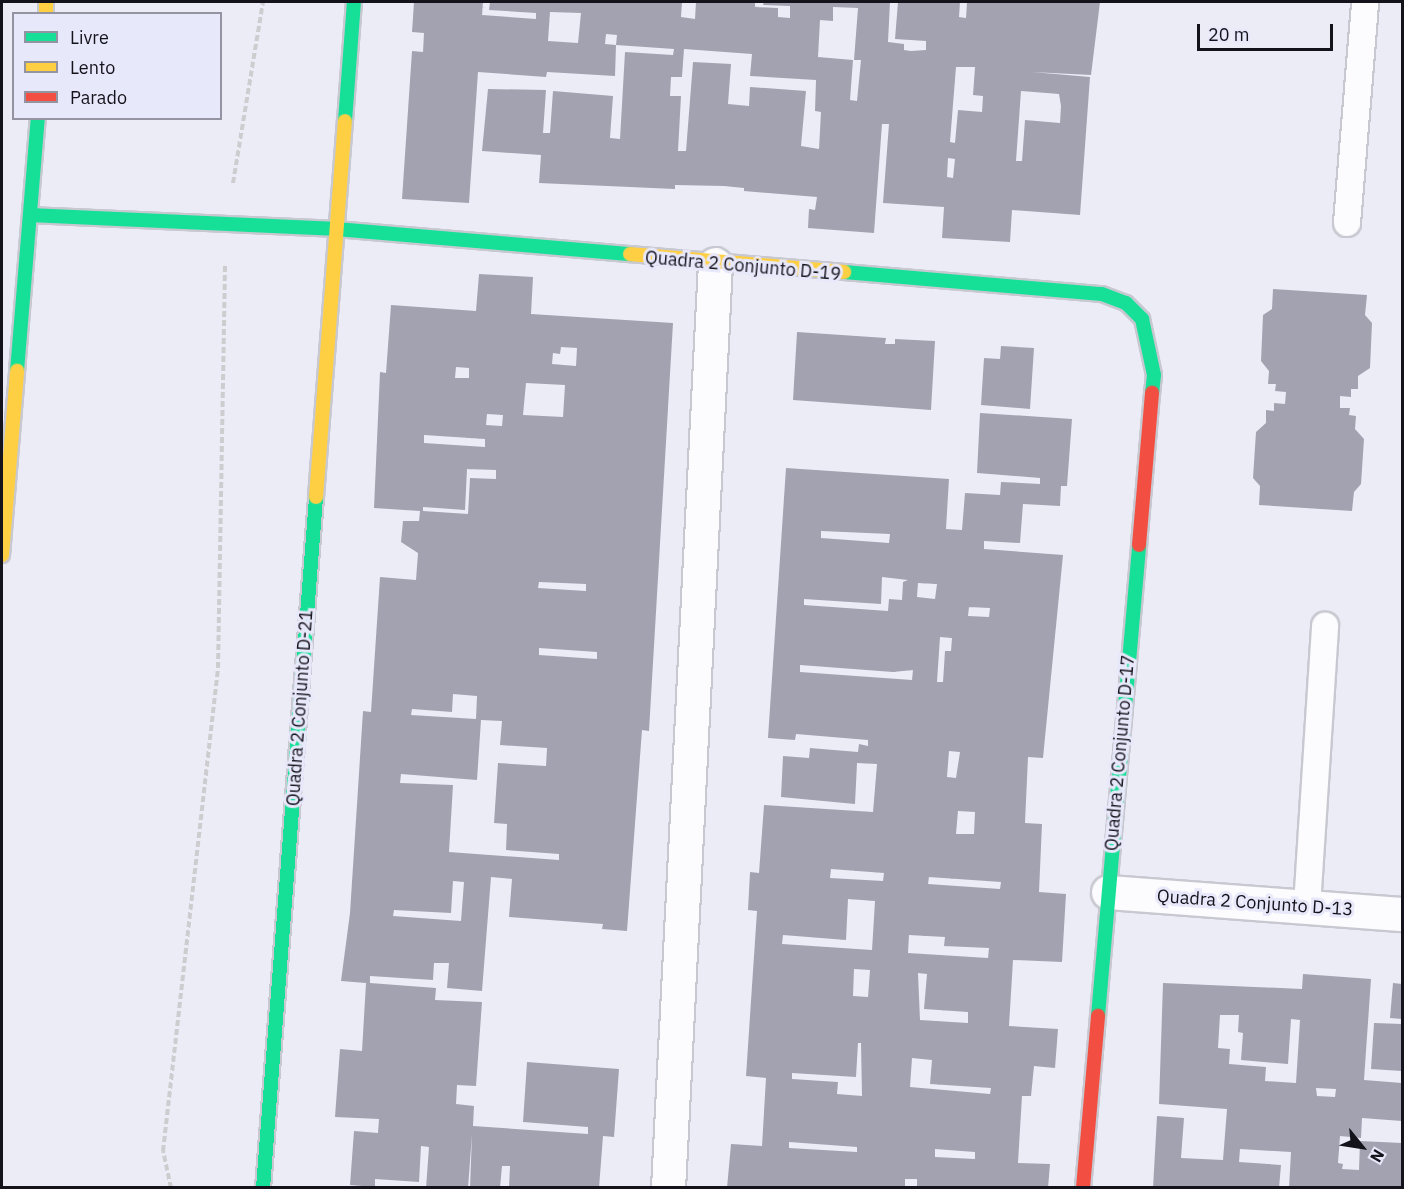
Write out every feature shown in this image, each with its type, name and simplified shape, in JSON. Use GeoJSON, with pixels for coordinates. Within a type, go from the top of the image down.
{"type":"FeatureCollection","features":[{"type":"Feature","properties":{"kind":"main road","name":"Quadra 2 Conjunto D-21"},"geometry":{"type":"LineString","coordinates":[[263,1188],[354,2]]}},
{"type":"Feature","properties":{"kind":"main road"},"geometry":{"type":"LineString","coordinates":[[2,555],[38,120]]}},
{"type":"Feature","properties":{"kind":"main road","name":"Quadra 2 Conjunto D-19"},"geometry":{"type":"LineString","coordinates":[[31,215],[337,229],[715,264],[1102,294],[1126,303],[1142,319]]}},
{"type":"Feature","properties":{"kind":"main road","name":"Quadra 2 Conjunto D-17"},"geometry":{"type":"LineString","coordinates":[[1083,1188],[1154,375],[1142,319]]}},
{"type":"Feature","properties":{"kind":"street"},"geometry":{"type":"LineString","coordinates":[[668,1188],[715,264]]}},
{"type":"Feature","properties":{"kind":"street","name":"Quadra 2 Conjunto D-13"},"geometry":{"type":"LineString","coordinates":[[1108,892],[1402,914]]}},
{"type":"Feature","properties":{"kind":"lane"},"geometry":{"type":"LineString","coordinates":[[1347,223],[1365,2]]}},
{"type":"Feature","properties":{"kind":"lane"},"geometry":{"type":"LineString","coordinates":[[1307,906],[1324,626]]}},
{"type":"Feature","properties":{"kind":"path"},"geometry":{"type":"LineString","coordinates":[[171,1188],[163,1151],[218,668],[226,224],[263,2]]}},
{"type":"Feature","properties":{"kind":"building"},"geometry":{"type":"Polygon","coordinates":[[[414,2],[483,2],[482,15],[536,19],[536,13],[489,10],[490,2],[682,2],[681,17],[695,19],[696,2],[755,2],[755,7],[778,8],[778,17],[790,18],[790,6],[763,5],[764,2],[890,2],[888,42],[904,44],[904,50],[911,51],[926,50],[926,41],[895,39],[898,2],[960,2],[959,17],[966,18],[967,2],[1100,2],[1091,75],[1032,72],[1090,77],[1080,215],[1012,210],[1010,242],[942,238],[944,207],[883,203],[889,124],[882,124],[874,233],[808,228],[809,209],[815,210],[817,197],[744,191],[744,188],[724,186],[675,185],[675,189],[539,183],[541,155],[482,151],[488,89],[546,90],[543,133],[550,133],[553,91],[613,96],[610,138],[620,139],[625,52],[673,55],[674,49],[616,45],[615,76],[547,72],[546,77],[478,72],[469,203],[402,199],[412,51],[423,52],[424,33],[412,32],[414,2]],[[833,7],[833,21],[820,20],[818,57],[853,60],[850,100],[857,101],[861,60],[854,60],[858,8],[833,7]],[[550,12],[548,41],[578,43],[581,13],[550,12]],[[606,34],[605,44],[616,45],[617,35],[606,34]],[[684,49],[682,77],[671,77],[670,96],[681,96],[678,151],[686,151],[693,62],[731,64],[728,104],[749,106],[750,87],[806,91],[801,146],[819,149],[821,112],[815,111],[816,80],[750,76],[752,54],[684,49]],[[956,67],[950,142],[955,143],[958,110],[982,112],[983,96],[973,95],[975,67],[956,67]],[[1021,91],[1016,161],[1022,161],[1025,120],[1060,123],[1059,94],[1021,91]],[[948,158],[947,177],[953,178],[955,159],[948,158]]]}},
{"type":"Feature","properties":{"kind":"building"},"geometry":{"type":"Polygon","coordinates":[[[479,274],[533,277],[531,314],[673,323],[649,731],[642,730],[627,931],[602,929],[603,924],[509,917],[512,879],[491,877],[482,991],[447,988],[449,963],[434,963],[433,980],[370,976],[370,983],[436,988],[435,1000],[482,1002],[476,1086],[457,1085],[456,1104],[474,1106],[473,1126],[588,1134],[588,1127],[523,1122],[527,1062],[619,1069],[614,1137],[603,1136],[599,1188],[509,1188],[510,1166],[502,1166],[500,1188],[470,1188],[472,1134],[468,1188],[426,1188],[429,1147],[421,1146],[419,1182],[375,1179],[375,1187],[350,1185],[354,1131],[378,1133],[379,1119],[335,1117],[340,1049],[362,1051],[366,983],[341,981],[350,913],[363,711],[371,712],[380,577],[416,580],[418,553],[401,542],[403,521],[419,521],[420,511],[374,508],[380,372],[386,373],[391,305],[476,311],[479,274]],[[561,347],[560,354],[553,353],[552,364],[576,366],[577,348],[561,347]],[[456,367],[455,378],[469,378],[469,368],[456,367]],[[526,383],[523,415],[563,417],[565,385],[526,383]],[[487,414],[486,425],[502,426],[503,415],[487,414]],[[424,435],[424,443],[485,447],[485,439],[424,435]],[[467,469],[465,510],[423,507],[423,511],[468,514],[470,478],[496,479],[496,470],[467,469]],[[539,582],[538,588],[586,591],[586,584],[539,582]],[[539,648],[539,655],[597,659],[597,652],[539,648]],[[453,694],[452,712],[412,709],[411,715],[476,719],[477,696],[453,694]],[[481,720],[477,780],[401,774],[400,783],[453,785],[449,852],[559,860],[559,854],[506,850],[507,824],[494,823],[498,763],[546,766],[547,748],[500,745],[502,721],[481,720]],[[453,881],[451,913],[394,910],[393,916],[461,921],[464,882],[453,881]]]}},
{"type":"Feature","properties":{"kind":"building"},"geometry":{"type":"Polygon","coordinates":[[[1273,289],[1367,295],[1365,315],[1372,323],[1370,368],[1358,376],[1358,389],[1351,389],[1351,397],[1340,396],[1340,408],[1350,408],[1349,415],[1356,416],[1355,429],[1364,439],[1361,484],[1354,492],[1352,511],[1259,505],[1260,486],[1253,478],[1256,432],[1266,423],[1266,410],[1274,411],[1274,403],[1285,404],[1286,392],[1275,391],[1276,384],[1268,384],[1269,371],[1261,361],[1263,315],[1272,309],[1273,289]]]}},
{"type":"Feature","properties":{"kind":"building"},"geometry":{"type":"Polygon","coordinates":[[[797,332],[886,338],[885,344],[895,344],[895,339],[935,341],[931,410],[793,400],[797,332]]]}},
{"type":"Feature","properties":{"kind":"building"},"geometry":{"type":"Polygon","coordinates":[[[1001,346],[1034,348],[1030,409],[981,405],[984,358],[1000,359],[1001,346]]]}},
{"type":"Feature","properties":{"kind":"building"},"geometry":{"type":"Polygon","coordinates":[[[980,413],[1072,419],[1067,486],[1061,486],[1060,506],[1023,504],[1020,543],[984,541],[984,549],[1063,555],[1043,758],[1028,757],[1025,823],[1042,824],[1039,892],[1066,894],[1062,962],[1013,960],[1009,1026],[1058,1029],[1055,1068],[1034,1066],[1031,1096],[1022,1096],[1018,1163],[1050,1164],[1048,1188],[917,1188],[917,1179],[905,1179],[905,1188],[727,1188],[731,1144],[762,1146],[766,1078],[746,1076],[757,911],[748,910],[750,872],[759,873],[764,805],[873,812],[877,764],[857,763],[855,804],[781,797],[783,756],[809,758],[810,748],[858,752],[859,744],[868,746],[868,740],[796,734],[795,740],[768,738],[786,468],[949,479],[946,529],[962,530],[965,493],[1000,495],[1001,482],[1040,484],[1040,478],[977,473],[980,413]],[[821,531],[821,538],[889,543],[890,534],[821,531]],[[882,577],[881,604],[804,599],[804,605],[888,611],[889,599],[902,600],[903,582],[908,580],[882,577]],[[918,583],[917,597],[935,599],[937,584],[918,583]],[[969,607],[968,616],[989,617],[990,608],[969,607]],[[940,637],[937,682],[943,682],[945,651],[951,651],[952,638],[940,637]],[[800,665],[800,672],[912,680],[913,670],[893,672],[800,665]],[[949,751],[947,777],[956,778],[960,752],[949,751]],[[958,811],[956,834],[974,834],[975,812],[958,811]],[[831,869],[830,878],[883,881],[884,873],[831,869]],[[929,877],[928,884],[1000,889],[1001,882],[929,877]],[[848,899],[846,940],[783,935],[782,944],[872,950],[875,901],[848,899]],[[909,935],[908,953],[988,958],[989,948],[944,946],[945,937],[909,935]],[[854,969],[853,996],[868,997],[870,970],[854,969]],[[918,973],[920,1020],[968,1023],[968,1012],[924,1009],[927,974],[918,973]],[[858,1043],[856,1077],[792,1073],[792,1079],[838,1082],[837,1094],[862,1096],[861,1043],[858,1043]],[[912,1058],[910,1087],[990,1094],[991,1088],[930,1084],[932,1060],[912,1058]],[[789,1142],[789,1148],[857,1152],[857,1147],[789,1142]],[[935,1149],[935,1157],[975,1159],[975,1152],[935,1149]]]}},
{"type":"Feature","properties":{"kind":"building"},"geometry":{"type":"Polygon","coordinates":[[[1303,974],[1371,979],[1364,1080],[1402,1083],[1402,1121],[1362,1118],[1361,1138],[1340,1136],[1338,1163],[1343,1164],[1342,1169],[1359,1170],[1360,1141],[1402,1143],[1402,1188],[1289,1188],[1291,1152],[1240,1149],[1239,1162],[1281,1165],[1279,1188],[1153,1188],[1157,1116],[1184,1118],[1181,1158],[1223,1160],[1227,1109],[1159,1104],[1163,983],[1302,989],[1303,974]],[[1220,1015],[1218,1048],[1230,1049],[1229,1064],[1266,1067],[1265,1081],[1296,1083],[1300,1020],[1291,1019],[1288,1064],[1241,1060],[1243,1033],[1238,1032],[1239,1015],[1220,1015]],[[1316,1088],[1317,1096],[1335,1097],[1336,1089],[1316,1088]]]}},
{"type":"Feature","properties":{"kind":"building"},"geometry":{"type":"Polygon","coordinates":[[[1393,983],[1402,984],[1402,1019],[1390,1018],[1393,983]]]}},
{"type":"Feature","properties":{"kind":"building"},"geometry":{"type":"Polygon","coordinates":[[[1374,1023],[1402,1024],[1402,1071],[1371,1069],[1374,1023]]]}},
{"type":"Feature","properties":{"kind":"traffic: fast"},"geometry":{"type":"LineString","coordinates":[[345,121],[354,2]]}},
{"type":"Feature","properties":{"kind":"traffic: fast"},"geometry":{"type":"LineString","coordinates":[[17,371],[38,120]]}},
{"type":"Feature","properties":{"kind":"traffic: fast"},"geometry":{"type":"LineString","coordinates":[[31,215],[337,229],[630,254]]}},
{"type":"Feature","properties":{"kind":"traffic: fast"},"geometry":{"type":"LineString","coordinates":[[844,272],[1102,294],[1126,303],[1142,319],[1154,375],[1152,393]]}},
{"type":"Feature","properties":{"kind":"traffic: fast"},"geometry":{"type":"LineString","coordinates":[[263,1188],[316,497]]}},
{"type":"Feature","properties":{"kind":"traffic: fast"},"geometry":{"type":"LineString","coordinates":[[1098,1016],[1139,545]]}},
{"type":"Feature","properties":{"kind":"traffic: slow"},"geometry":{"type":"LineString","coordinates":[[46,2],[46,12]]}},
{"type":"Feature","properties":{"kind":"traffic: slow"},"geometry":{"type":"LineString","coordinates":[[316,497],[345,121]]}},
{"type":"Feature","properties":{"kind":"traffic: slow"},"geometry":{"type":"LineString","coordinates":[[630,254],[844,272]]}},
{"type":"Feature","properties":{"kind":"traffic: slow"},"geometry":{"type":"LineString","coordinates":[[2,555],[17,371]]}},
{"type":"Feature","properties":{"kind":"traffic: jam"},"geometry":{"type":"LineString","coordinates":[[1139,545],[1152,393]]}},
{"type":"Feature","properties":{"kind":"traffic: jam"},"geometry":{"type":"LineString","coordinates":[[1083,1188],[1098,1016]]}}]}
